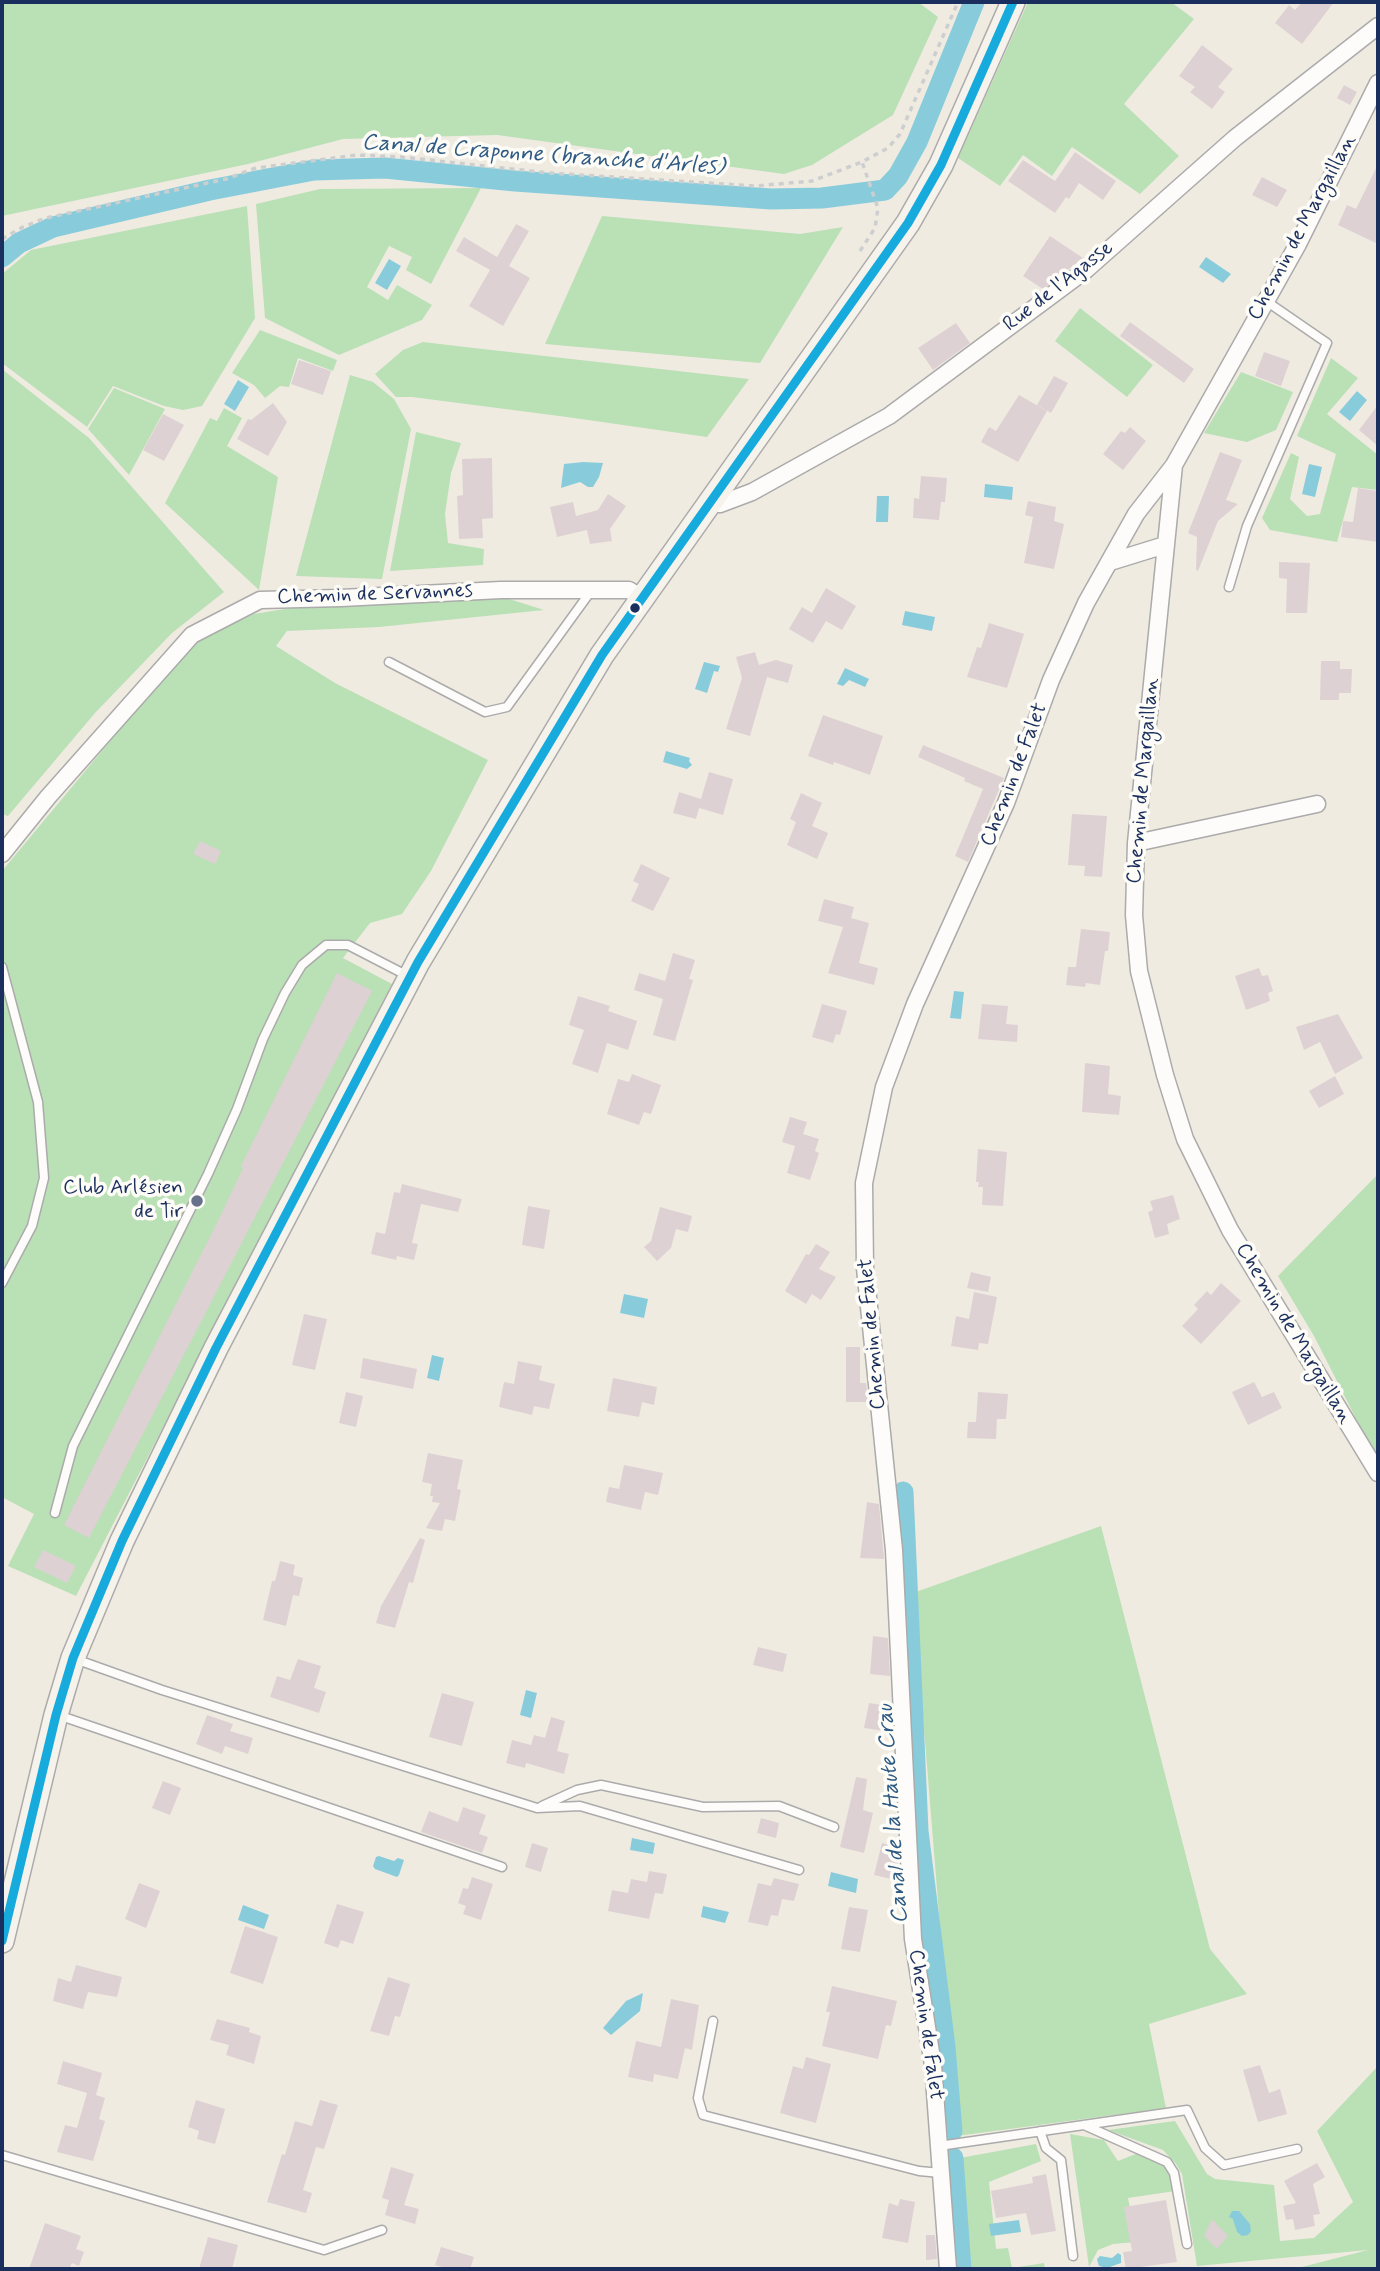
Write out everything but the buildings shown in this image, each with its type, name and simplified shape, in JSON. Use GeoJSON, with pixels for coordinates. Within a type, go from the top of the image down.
{"type":"FeatureCollection","features":[{"type":"Feature","properties":{"kind":"main road"},"geometry":{"type":"LineString","coordinates":[[2,1941],[56,1715],[73,1658],[122,1541],[195,1388],[410,978],[596,666],[908,223],[941,166],[1013,2]]}},
{"type":"Feature","properties":{"kind":"street","name":"Rue de l'Agasse"},"geometry":{"type":"LineString","coordinates":[[711,504],[752,492],[889,416],[1087,268],[1236,138],[1378,26]]}},
{"type":"Feature","properties":{"kind":"street","name":"Chemin de Margaillan"},"geometry":{"type":"LineString","coordinates":[[1378,83],[1298,244],[1174,464],[1136,843],[1134,915],[1139,971],[1165,1075],[1185,1139],[1230,1230],[1378,1473]]}},
{"type":"Feature","properties":{"kind":"street","name":"Chemin de Falet"},"geometry":{"type":"LineString","coordinates":[[948,2269],[933,2065],[914,1938],[894,1550],[865,1268],[864,1183],[884,1087],[915,1004],[1006,803],[1051,680],[1086,603],[1136,514],[1174,464]]}},
{"type":"Feature","properties":{"kind":"street"},"geometry":{"type":"LineString","coordinates":[[1110,562],[1165,545]]}},
{"type":"Feature","properties":{"kind":"street","name":"Chemin de Servannes"},"geometry":{"type":"LineString","coordinates":[[2,854],[48,797],[192,635],[260,600],[499,590],[629,590],[643,599]]}},
{"type":"Feature","properties":{"kind":"street"},"geometry":{"type":"LineString","coordinates":[[1136,843],[1317,804]]}},
{"type":"Feature","properties":{"kind":"lane"},"geometry":{"type":"LineString","coordinates":[[1228,587],[1247,526],[1327,343],[1266,301]]}},
{"type":"Feature","properties":{"kind":"lane"},"geometry":{"type":"LineString","coordinates":[[389,662],[485,712],[507,707],[591,591]]}},
{"type":"Feature","properties":{"kind":"lane"},"geometry":{"type":"LineString","coordinates":[[55,1513],[73,1446],[208,1174],[237,1109],[263,1039],[302,965],[327,945],[348,945],[410,978]]}},
{"type":"Feature","properties":{"kind":"lane"},"geometry":{"type":"LineString","coordinates":[[2,967],[38,1102],[44,1178],[32,1226],[2,1283]]}},
{"type":"Feature","properties":{"kind":"lane"},"geometry":{"type":"LineString","coordinates":[[73,1658],[162,1690],[537,1808],[580,1806],[799,1870]]}},
{"type":"Feature","properties":{"kind":"lane"},"geometry":{"type":"LineString","coordinates":[[56,1715],[502,1867]]}},
{"type":"Feature","properties":{"kind":"lane"},"geometry":{"type":"LineString","coordinates":[[537,1808],[577,1790],[601,1785],[703,1807],[779,1806],[834,1827]]}},
{"type":"Feature","properties":{"kind":"lane"},"geometry":{"type":"LineString","coordinates":[[713,2021],[698,2098],[703,2115],[911,2169],[941,2173]]}},
{"type":"Feature","properties":{"kind":"lane"},"geometry":{"type":"LineString","coordinates":[[939,2146],[1187,2110],[1205,2148],[1224,2165],[1297,2149]]}},
{"type":"Feature","properties":{"kind":"lane"},"geometry":{"type":"LineString","coordinates":[[1084,2125],[1167,2162],[1174,2173],[1187,2244]]}},
{"type":"Feature","properties":{"kind":"lane"},"geometry":{"type":"LineString","coordinates":[[1041,2131],[1046,2148],[1061,2160],[1073,2256]]}},
{"type":"Feature","properties":{"kind":"lane"},"geometry":{"type":"LineString","coordinates":[[2,2155],[324,2249],[382,2230]]}},
{"type":"Feature","properties":{"kind":"path"},"geometry":{"type":"LineString","coordinates":[[2,239],[46,218],[226,179],[256,168],[357,155],[402,157],[549,173],[755,186],[812,181],[888,149],[900,134],[958,2]]}},
{"type":"Feature","properties":{"kind":"path"},"geometry":{"type":"LineString","coordinates":[[862,162],[878,208]]}},
{"type":"Feature","properties":{"kind":"green space"},"geometry":{"type":"Polygon","coordinates":[[[2,2],[918,2],[938,17],[893,115],[812,165],[784,174],[497,135],[343,139],[248,164],[2,216],[2,2]]]}},
{"type":"Feature","properties":{"kind":"green space"},"geometry":{"type":"Polygon","coordinates":[[[1028,2],[1171,2],[1194,19],[1124,104],[1179,156],[1140,194],[1072,147],[1052,176],[1023,155],[1000,186],[958,158],[1028,2]]]}},
{"type":"Feature","properties":{"kind":"green space"},"geometry":{"type":"Polygon","coordinates":[[[481,188],[431,284],[406,270],[412,257],[389,246],[367,287],[388,300],[397,285],[432,305],[422,320],[339,355],[265,318],[256,204],[320,189],[481,188]]]}},
{"type":"Feature","properties":{"kind":"green space"},"geometry":{"type":"Polygon","coordinates":[[[247,206],[255,318],[202,406],[183,410],[164,406],[113,386],[87,427],[2,363],[2,274],[31,250],[247,206]]]}},
{"type":"Feature","properties":{"kind":"green space"},"geometry":{"type":"Polygon","coordinates":[[[602,216],[800,234],[843,227],[760,363],[545,344],[602,216]]]}},
{"type":"Feature","properties":{"kind":"green space"},"geometry":{"type":"Polygon","coordinates":[[[1080,308],[1153,365],[1127,397],[1055,341],[1080,308]]]}},
{"type":"Feature","properties":{"kind":"green space"},"geometry":{"type":"Polygon","coordinates":[[[260,330],[337,360],[333,371],[298,358],[289,387],[280,386],[265,398],[254,385],[232,373],[260,330]]]}},
{"type":"Feature","properties":{"kind":"green space"},"geometry":{"type":"Polygon","coordinates":[[[423,342],[749,379],[707,437],[396,397],[375,374],[403,350],[423,342]]]}},
{"type":"Feature","properties":{"kind":"green space"},"geometry":{"type":"Polygon","coordinates":[[[1331,358],[1358,378],[1327,414],[1378,455],[1378,490],[1352,487],[1337,542],[1270,530],[1262,518],[1291,453],[1299,457],[1290,499],[1307,516],[1320,514],[1336,454],[1297,436],[1331,358]]]}},
{"type":"Feature","properties":{"kind":"green space"},"geometry":{"type":"Polygon","coordinates":[[[2,369],[89,438],[224,592],[172,633],[95,713],[8,816],[2,814],[2,369]]]}},
{"type":"Feature","properties":{"kind":"green space"},"geometry":{"type":"Polygon","coordinates":[[[1241,372],[1293,392],[1276,430],[1247,442],[1204,433],[1241,372]]]}},
{"type":"Feature","properties":{"kind":"green space"},"geometry":{"type":"Polygon","coordinates":[[[350,375],[373,382],[394,399],[411,429],[382,579],[296,576],[350,375]]]}},
{"type":"Feature","properties":{"kind":"green space"},"geometry":{"type":"Polygon","coordinates":[[[114,388],[165,409],[129,475],[88,429],[114,388]]]}},
{"type":"Feature","properties":{"kind":"green space"},"geometry":{"type":"Polygon","coordinates":[[[224,408],[242,418],[227,446],[278,477],[259,590],[165,503],[210,418],[217,421],[224,408]]]}},
{"type":"Feature","properties":{"kind":"green space"},"geometry":{"type":"Polygon","coordinates":[[[416,432],[461,443],[451,473],[445,514],[448,543],[484,549],[483,565],[390,571],[416,432]]]}},
{"type":"Feature","properties":{"kind":"green space"},"geometry":{"type":"Polygon","coordinates":[[[503,597],[544,610],[379,627],[287,631],[276,646],[335,683],[488,760],[431,871],[402,914],[370,923],[343,958],[392,984],[76,1596],[8,1566],[34,1514],[2,1497],[2,871],[160,681],[201,638],[254,614],[297,607],[503,597]]]}},
{"type":"Feature","properties":{"kind":"green space"},"geometry":{"type":"Polygon","coordinates":[[[1378,1174],[1378,1455],[1375,1456],[1314,1336],[1278,1276],[1378,1174]]]}},
{"type":"Feature","properties":{"kind":"green space"},"geometry":{"type":"Polygon","coordinates":[[[1101,1526],[1210,1949],[1247,1994],[1149,2024],[1166,2108],[957,2136],[913,1593],[1101,1526]]]}},
{"type":"Feature","properties":{"kind":"green space"},"geometry":{"type":"Polygon","coordinates":[[[1378,2066],[1378,2269],[1294,2269],[1368,2250],[1197,2266],[1182,2174],[1176,2164],[1163,2150],[1108,2130],[1175,2121],[1207,2174],[1215,2179],[1274,2185],[1280,2241],[1314,2238],[1353,2202],[1317,2131],[1378,2066]]]}},
{"type":"Feature","properties":{"kind":"green space"},"geometry":{"type":"Polygon","coordinates":[[[1070,2134],[1104,2140],[1118,2161],[1138,2153],[1168,2168],[1175,2191],[1128,2198],[1136,2242],[1113,2244],[1098,2250],[1089,2267],[1070,2134]]]}},
{"type":"Feature","properties":{"kind":"green space"},"geometry":{"type":"Polygon","coordinates":[[[1036,2144],[1041,2161],[989,2182],[996,2249],[1008,2248],[1012,2268],[1044,2263],[1045,2269],[966,2269],[960,2158],[1036,2144]]]}},
{"type":"Feature","properties":{"kind":"water"},"geometry":{"type":"Polygon","coordinates":[[[1206,257],[1231,274],[1223,283],[1199,267],[1206,257]]]}},
{"type":"Feature","properties":{"kind":"water"},"geometry":{"type":"Polygon","coordinates":[[[389,259],[401,266],[387,290],[375,283],[389,259]]]}},
{"type":"Feature","properties":{"kind":"water"},"geometry":{"type":"Polygon","coordinates":[[[238,380],[249,387],[235,411],[224,404],[238,380]]]}},
{"type":"Feature","properties":{"kind":"water"},"geometry":{"type":"Polygon","coordinates":[[[1357,391],[1367,400],[1350,421],[1339,412],[1357,391]]]}},
{"type":"Feature","properties":{"kind":"water"},"geometry":{"type":"Polygon","coordinates":[[[603,463],[593,487],[580,482],[561,488],[564,464],[603,463]]]}},
{"type":"Feature","properties":{"kind":"water"},"geometry":{"type":"Polygon","coordinates":[[[1309,464],[1322,467],[1315,497],[1302,494],[1309,464]]]}},
{"type":"Feature","properties":{"kind":"water"},"geometry":{"type":"Polygon","coordinates":[[[985,484],[1013,487],[1012,500],[984,497],[985,484]]]}},
{"type":"Feature","properties":{"kind":"water"},"geometry":{"type":"Polygon","coordinates":[[[877,496],[889,496],[888,522],[876,522],[877,496]]]}},
{"type":"Feature","properties":{"kind":"water"},"geometry":{"type":"Polygon","coordinates":[[[905,611],[935,617],[932,631],[902,625],[905,611]]]}},
{"type":"Feature","properties":{"kind":"water"},"geometry":{"type":"Polygon","coordinates":[[[704,662],[720,666],[718,672],[714,671],[707,693],[695,689],[704,662]]]}},
{"type":"Feature","properties":{"kind":"water"},"geometry":{"type":"Polygon","coordinates":[[[845,668],[869,679],[865,687],[849,680],[843,686],[837,684],[845,668]]]}},
{"type":"Feature","properties":{"kind":"water"},"geometry":{"type":"Polygon","coordinates":[[[666,751],[690,758],[692,765],[687,769],[663,762],[666,751]]]}},
{"type":"Feature","properties":{"kind":"water"},"geometry":{"type":"Polygon","coordinates":[[[954,991],[964,992],[961,1019],[950,1018],[954,991]]]}},
{"type":"Feature","properties":{"kind":"water"},"geometry":{"type":"Polygon","coordinates":[[[624,1294],[648,1299],[644,1318],[620,1313],[624,1294]]]}},
{"type":"Feature","properties":{"kind":"water"},"geometry":{"type":"Polygon","coordinates":[[[432,1355],[444,1358],[439,1381],[427,1378],[432,1355]]]}},
{"type":"Feature","properties":{"kind":"water"},"geometry":{"type":"Polygon","coordinates":[[[526,1690],[537,1693],[531,1718],[520,1715],[526,1690]]]}},
{"type":"Feature","properties":{"kind":"water"},"geometry":{"type":"Polygon","coordinates":[[[632,1838],[655,1843],[653,1854],[630,1850],[632,1838]]]}},
{"type":"Feature","properties":{"kind":"water"},"geometry":{"type":"Polygon","coordinates":[[[379,1856],[394,1861],[398,1858],[404,1860],[397,1877],[375,1869],[373,1866],[379,1856]]]}},
{"type":"Feature","properties":{"kind":"water"},"geometry":{"type":"Polygon","coordinates":[[[831,1872],[858,1879],[856,1893],[828,1886],[831,1872]]]}},
{"type":"Feature","properties":{"kind":"water"},"geometry":{"type":"Polygon","coordinates":[[[243,1905],[269,1915],[264,1929],[238,1920],[243,1905]]]}},
{"type":"Feature","properties":{"kind":"water"},"geometry":{"type":"Polygon","coordinates":[[[703,1906],[729,1912],[725,1923],[701,1917],[703,1906]]]}},
{"type":"Feature","properties":{"kind":"water"},"geometry":{"type":"Polygon","coordinates":[[[643,1993],[640,2011],[611,2035],[603,2028],[626,2001],[643,1993]]]}},
{"type":"Feature","properties":{"kind":"water"},"geometry":{"type":"Polygon","coordinates":[[[1232,2211],[1239,2211],[1250,2224],[1251,2231],[1248,2235],[1242,2236],[1237,2232],[1233,2219],[1229,2217],[1232,2211]]]}},
{"type":"Feature","properties":{"kind":"water"},"geometry":{"type":"Polygon","coordinates":[[[1019,2220],[1021,2232],[991,2236],[989,2224],[1019,2220]]]}},
{"type":"Feature","properties":{"kind":"water"},"geometry":{"type":"Polygon","coordinates":[[[1118,2253],[1121,2255],[1121,2263],[1107,2268],[1099,2266],[1097,2259],[1100,2256],[1112,2258],[1118,2253]]]}},
{"type":"Feature","properties":{"kind":"waterway","name":"Canal de Craponne (branche d'Arles)"},"geometry":{"type":"LineString","coordinates":[[2,257],[19,243],[53,227],[210,190],[314,170],[385,168],[515,181],[771,199],[822,198],[885,190],[898,176],[917,142],[974,2]]}},
{"type":"Feature","properties":{"kind":"waterway","name":"Canal de la Haute Crau"},"geometry":{"type":"LineString","coordinates":[[903,1492],[918,1831],[945,2047],[952,2131]]}},
{"type":"Feature","properties":{"kind":"waterway","name":"Canal de la Haute Crau"},"geometry":{"type":"LineString","coordinates":[[953,2158],[961,2269]]}},
{"type":"Feature","properties":{"kind":"transit line"},"geometry":{"type":"LineString","coordinates":[[2,1941],[56,1715],[73,1658],[122,1541],[216,1348],[418,962],[602,655],[908,223],[941,165],[1013,2]]}},
{"type":"Feature","properties":{"kind":"place","name":"Club Arlésien de Tir"},"geometry":{"type":"Point","coordinates":[197,1201]}}]}
